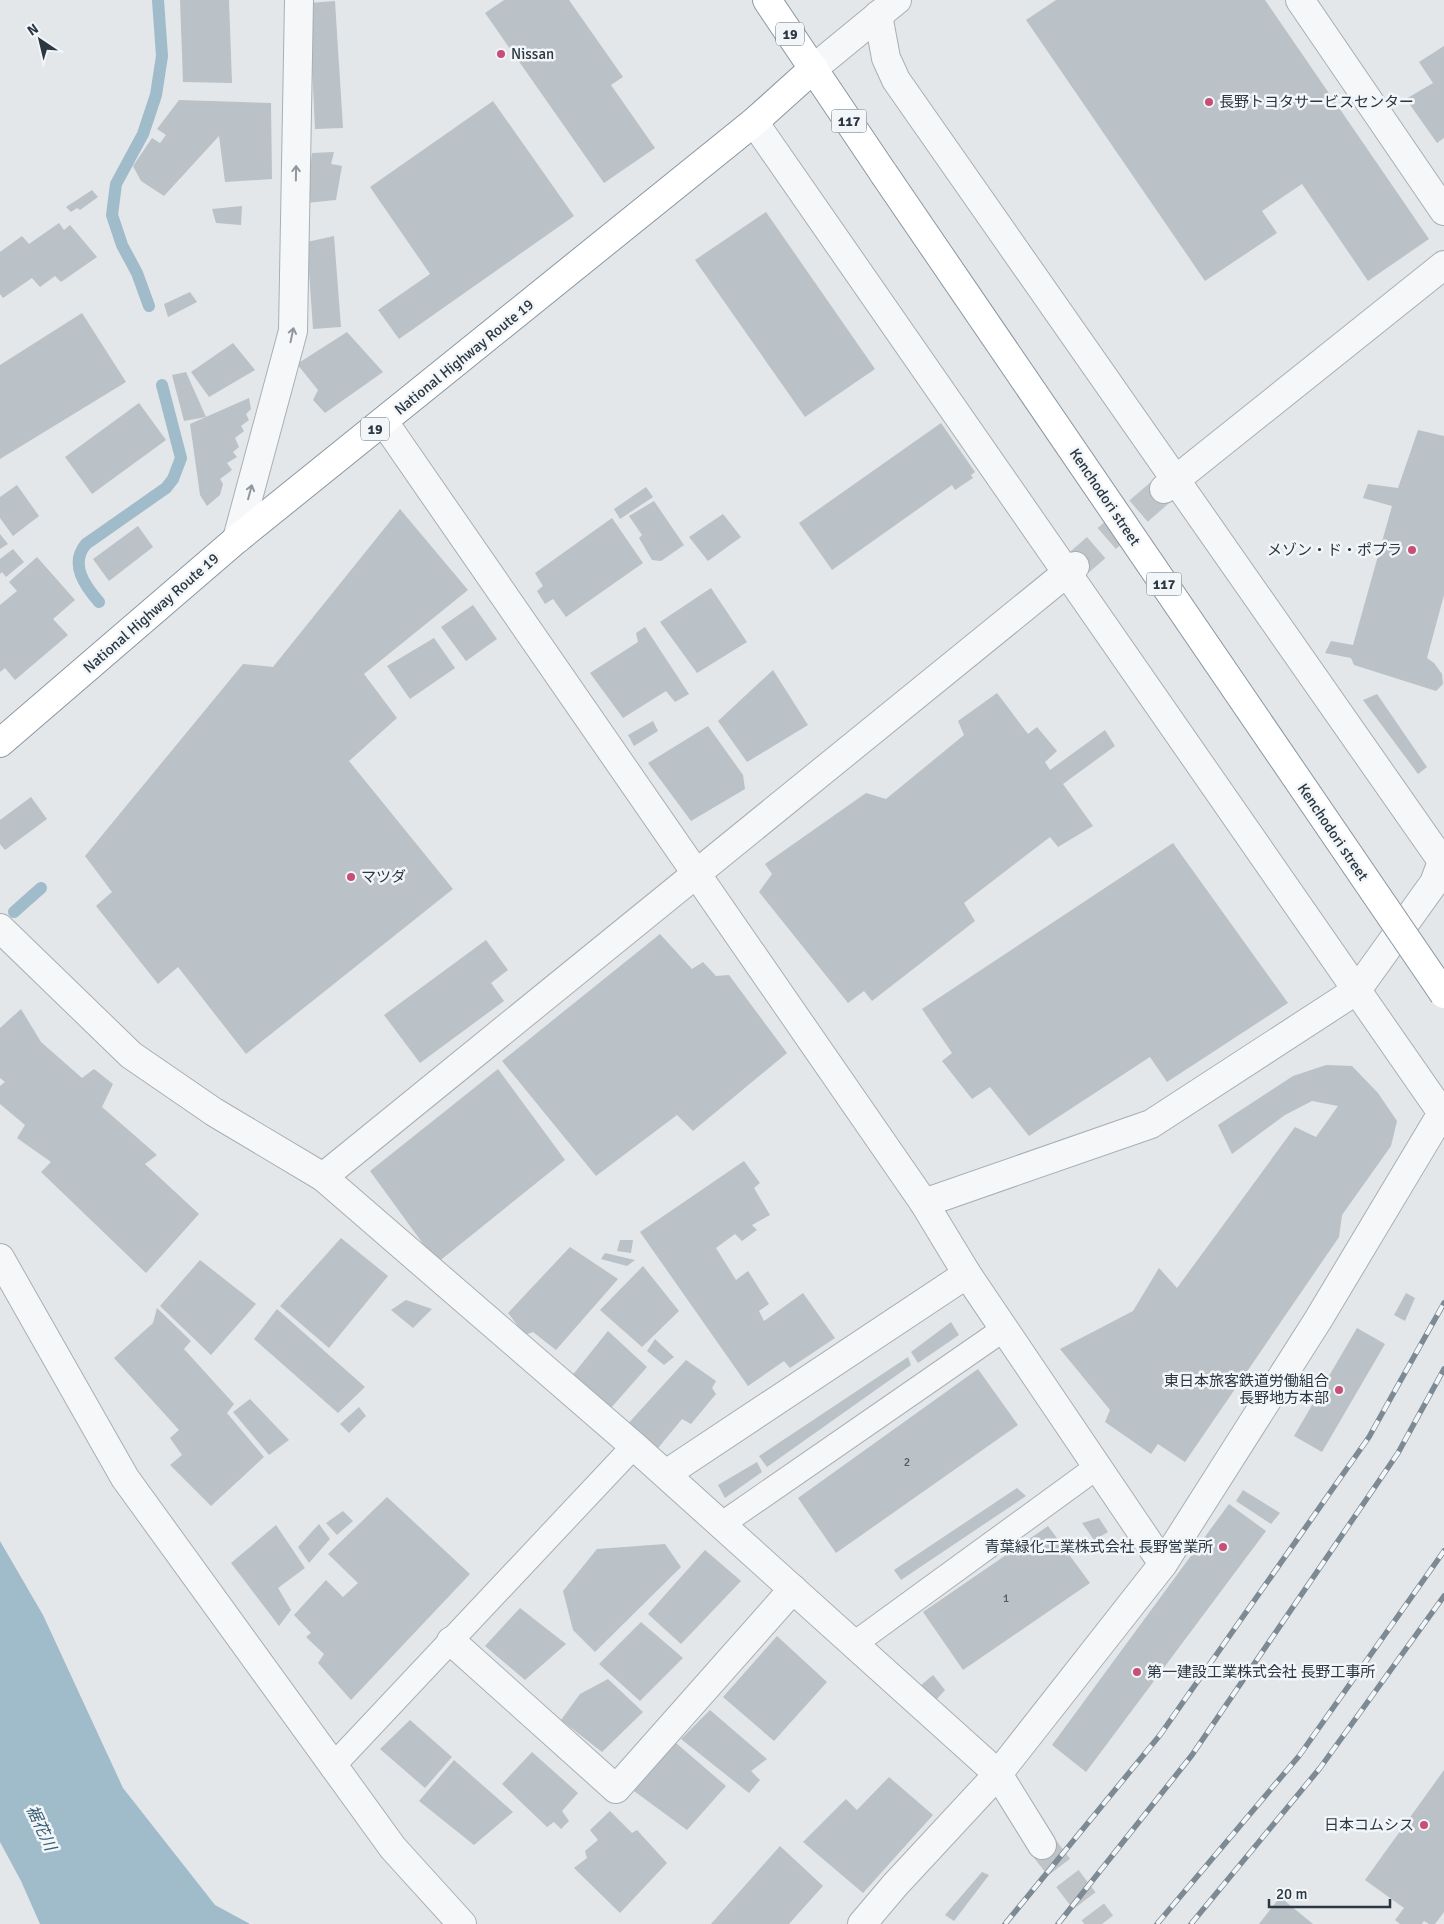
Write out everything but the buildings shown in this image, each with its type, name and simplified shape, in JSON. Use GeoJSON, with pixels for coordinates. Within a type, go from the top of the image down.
{"type":"FeatureCollection","features":[{"type":"Feature","properties":{"kind":"highway","name":"Kenchodori street"},"geometry":{"type":"LineString","coordinates":[[767,0],[1444,994]]}},
{"type":"Feature","properties":{"kind":"highway","name":"National Highway Route 19"},"geometry":{"type":"LineString","coordinates":[[0,743],[237,539],[754,122],[814,68]]}},
{"type":"Feature","properties":{"kind":"street"},"geometry":{"type":"LineString","coordinates":[[237,539],[293,331],[299,0]]}},
{"type":"Feature","properties":{"kind":"street"},"geometry":{"type":"LineString","coordinates":[[1300,0],[1444,211]]}},
{"type":"Feature","properties":{"kind":"street"},"geometry":{"type":"LineString","coordinates":[[814,68],[888,7]]}},
{"type":"Feature","properties":{"kind":"street"},"geometry":{"type":"LineString","coordinates":[[888,7],[886,58],[896,80],[1170,484],[1443,859],[1434,882],[1357,990],[1151,1124],[924,1203]]}},
{"type":"Feature","properties":{"kind":"street"},"geometry":{"type":"LineString","coordinates":[[754,122],[1071,570],[1442,1113],[1312,1328],[1163,1564],[998,1774],[895,1885],[862,1924]]}},
{"type":"Feature","properties":{"kind":"street"},"geometry":{"type":"LineString","coordinates":[[1170,484],[1444,265]]}},
{"type":"Feature","properties":{"kind":"street"},"geometry":{"type":"LineString","coordinates":[[384,422],[924,1203],[966,1274],[1163,1564]]}},
{"type":"Feature","properties":{"kind":"street"},"geometry":{"type":"LineString","coordinates":[[323,1177],[1071,570]]}},
{"type":"Feature","properties":{"kind":"street"},"geometry":{"type":"LineString","coordinates":[[0,928],[131,1055],[214,1112],[323,1177],[666,1474],[998,1774],[1042,1845]]}},
{"type":"Feature","properties":{"kind":"street"},"geometry":{"type":"LineString","coordinates":[[0,1258],[125,1478],[332,1767],[393,1848],[462,1924]]}},
{"type":"Feature","properties":{"kind":"street"},"geometry":{"type":"LineString","coordinates":[[666,1474],[966,1274]]}},
{"type":"Feature","properties":{"kind":"street"},"geometry":{"type":"LineString","coordinates":[[452,1641],[616,1789],[793,1589]]}},
{"type":"Feature","properties":{"kind":"lane"},"geometry":{"type":"LineString","coordinates":[[722,1524],[1004,1329]]}},
{"type":"Feature","properties":{"kind":"lane"},"geometry":{"type":"LineString","coordinates":[[332,1767],[634,1446]]}},
{"type":"Feature","properties":{"kind":"lane"},"geometry":{"type":"LineString","coordinates":[[854,1644],[1097,1467]]}},
{"type":"Feature","properties":{"kind":"water","name":"裾花川"},"geometry":{"type":"Polygon","coordinates":[[[0,1541],[43,1615],[123,1788],[215,1905],[250,1924],[40,1924],[21,1881],[0,1842],[0,1541]]]}},
{"type":"Feature","properties":{"kind":"waterway"},"geometry":{"type":"LineString","coordinates":[[149,306],[137,273],[122,245],[112,215],[116,184],[143,134],[156,95],[162,56],[158,0]]}},
{"type":"Feature","properties":{"kind":"waterway"},"geometry":{"type":"LineString","coordinates":[[99,602],[84,582],[81,574],[79,567],[81,552],[86,544],[166,488],[173,479],[181,458],[162,385]]}},
{"type":"Feature","properties":{"kind":"waterway"},"geometry":{"type":"LineString","coordinates":[[14,912],[41,888]]}},
{"type":"Feature","properties":{"kind":"tunnel"},"geometry":{"type":"LineString","coordinates":[[1075,566],[1164,489]]}},
{"type":"Feature","properties":{"kind":"tunnel"},"geometry":{"type":"LineString","coordinates":[[1042,1845],[1102,1924]]}},
{"type":"Feature","properties":{"kind":"railway"},"geometry":{"type":"LineString","coordinates":[[1005,1924],[1160,1735],[1369,1437],[1444,1303]]}},
{"type":"Feature","properties":{"kind":"railway"},"geometry":{"type":"LineString","coordinates":[[1058,1924],[1192,1755],[1398,1453],[1444,1369]]}},
{"type":"Feature","properties":{"kind":"railway"},"geometry":{"type":"LineString","coordinates":[[1157,1924],[1299,1756],[1444,1551]]}},
{"type":"Feature","properties":{"kind":"railway"},"geometry":{"type":"LineString","coordinates":[[1191,1924],[1320,1768],[1444,1596]]}},
{"type":"Feature","properties":{"kind":"place","name":"Nissan"},"geometry":{"type":"Point","coordinates":[501,54]}},
{"type":"Feature","properties":{"kind":"place","name":"長野トヨタサービスセンター"},"geometry":{"type":"Point","coordinates":[1209,102]}},
{"type":"Feature","properties":{"kind":"place","name":"メゾン・ド・ポプラ"},"geometry":{"type":"Point","coordinates":[1412,550]}},
{"type":"Feature","properties":{"kind":"place","name":"マツダ"},"geometry":{"type":"Point","coordinates":[351,877]}},
{"type":"Feature","properties":{"kind":"place","name":"東日本旅客鉄道労働組合 長野地方本部"},"geometry":{"type":"Point","coordinates":[1339,1390]}},
{"type":"Feature","properties":{"kind":"place","name":"青葉緑化工業株式会社 長野営業所"},"geometry":{"type":"Point","coordinates":[1223,1547]}},
{"type":"Feature","properties":{"kind":"place","name":"第一建設工業株式会社 長野工事所"},"geometry":{"type":"Point","coordinates":[1137,1672]}},
{"type":"Feature","properties":{"kind":"place","name":"日本コムシス"},"geometry":{"type":"Point","coordinates":[1424,1825]}}]}
